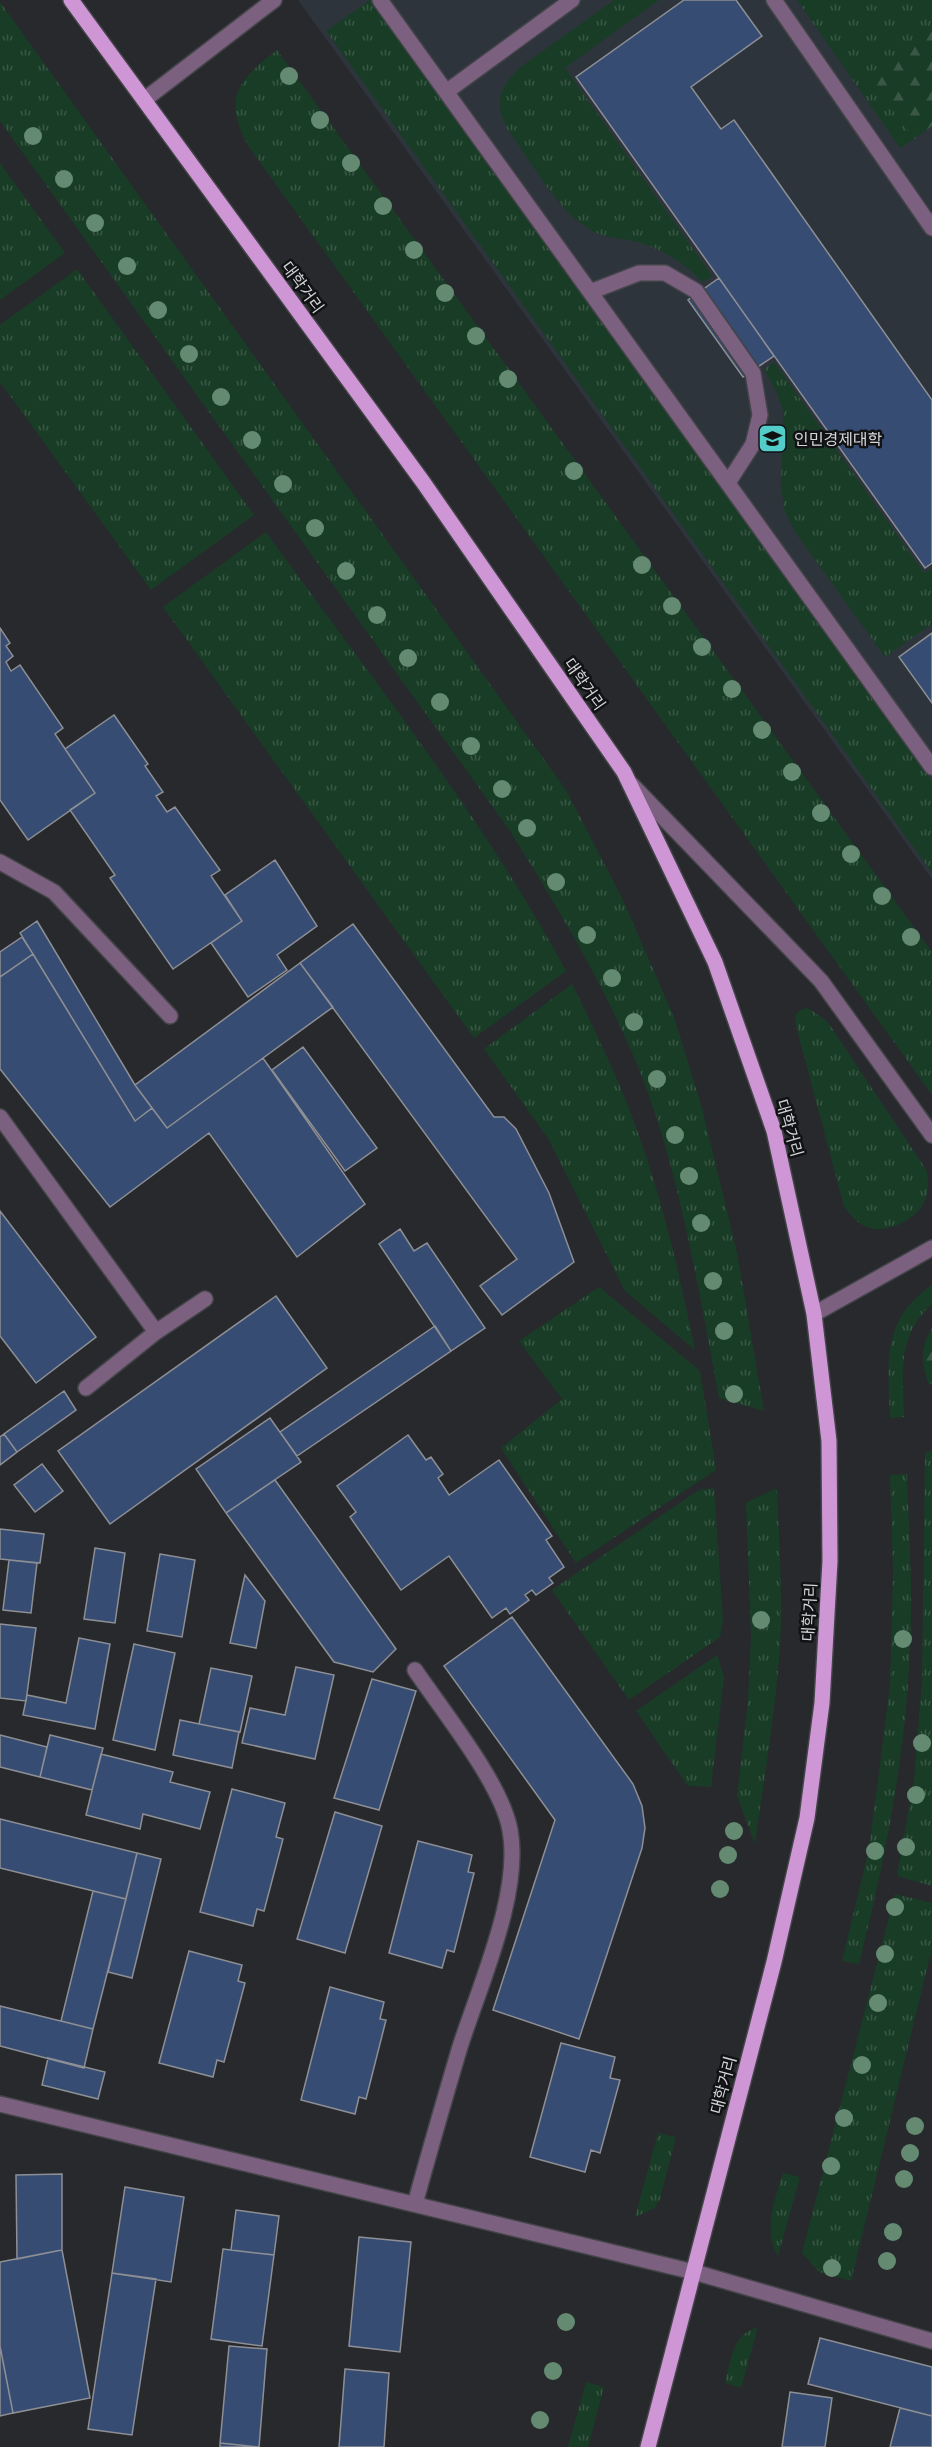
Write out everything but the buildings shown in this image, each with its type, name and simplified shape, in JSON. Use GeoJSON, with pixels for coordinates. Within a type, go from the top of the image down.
{"type":"FeatureCollection","features":[{"type":"Feature","properties":{"kind":"main road","name":"대학거리"},"geometry":{"type":"LineString","coordinates":[[71,0],[423,482],[629,783],[715,962],[774,1131],[814,1314],[829,1441],[830,1561],[822,1702],[802,1840],[774,1962],[648,2447]]}},
{"type":"Feature","properties":{"kind":"street"},"geometry":{"type":"LineString","coordinates":[[144,100],[274,0]]}},
{"type":"Feature","properties":{"kind":"street"},"geometry":{"type":"LineString","coordinates":[[380,0],[932,767]]}},
{"type":"Feature","properties":{"kind":"street"},"geometry":{"type":"LineString","coordinates":[[446,92],[572,0]]}},
{"type":"Feature","properties":{"kind":"street"},"geometry":{"type":"LineString","coordinates":[[774,0],[932,228]]}},
{"type":"Feature","properties":{"kind":"street"},"geometry":{"type":"LineString","coordinates":[[590,292],[639,273],[665,273],[696,291],[753,373],[760,415],[753,444],[728,483]]}},
{"type":"Feature","properties":{"kind":"street"},"geometry":{"type":"LineString","coordinates":[[629,783],[821,981],[932,1135]]}},
{"type":"Feature","properties":{"kind":"street"},"geometry":{"type":"LineString","coordinates":[[0,862],[54,892],[170,1016]]}},
{"type":"Feature","properties":{"kind":"street"},"geometry":{"type":"LineString","coordinates":[[0,1117],[156,1332]]}},
{"type":"Feature","properties":{"kind":"street"},"geometry":{"type":"LineString","coordinates":[[814,1314],[932,1248]]}},
{"type":"Feature","properties":{"kind":"street"},"geometry":{"type":"LineString","coordinates":[[86,1388],[156,1332],[205,1299]]}},
{"type":"Feature","properties":{"kind":"street"},"geometry":{"type":"LineString","coordinates":[[415,1670],[497,1792],[510,1830],[511,1872],[500,1926],[459,2050],[415,2204]]}},
{"type":"Feature","properties":{"kind":"street"},"geometry":{"type":"LineString","coordinates":[[0,2104],[694,2272],[932,2341]]}},
{"type":"Feature","properties":{"kind":"shaded area","name":"인민경제대학"},"geometry":{"type":"Polygon","coordinates":[[[298,0],[932,0],[932,879],[298,0]]]}},
{"type":"Feature","properties":{"kind":"green space"},"geometry":{"type":"Polygon","coordinates":[[[370,0],[932,781],[932,873],[326,31],[370,0]]]}},
{"type":"Feature","properties":{"kind":"green space"},"geometry":{"type":"Polygon","coordinates":[[[614,0],[659,0],[565,68],[712,276],[703,282],[678,261],[660,251],[640,243],[598,234],[577,221],[545,184],[508,130],[501,112],[500,97],[506,83],[519,68],[614,0]]]}},
{"type":"Feature","properties":{"kind":"green space"},"geometry":{"type":"Polygon","coordinates":[[[797,0],[932,0],[932,31],[869,75],[914,139],[900,148],[797,0]]]}},
{"type":"Feature","properties":{"kind":"green space"},"geometry":{"type":"Polygon","coordinates":[[[0,2],[566,790],[622,898],[674,1017],[702,1108],[737,1253],[764,1411],[719,1398],[685,1225],[658,1122],[629,1046],[593,972],[510,831],[0,121],[0,2]]]}},
{"type":"Feature","properties":{"kind":"green space"},"geometry":{"type":"Polygon","coordinates":[[[932,31],[932,126],[914,139],[868,75],[932,31]]]}},
{"type":"Feature","properties":{"kind":"green space"},"geometry":{"type":"Polygon","coordinates":[[[277,50],[932,952],[932,1095],[249,147],[236,116],[235,104],[238,92],[243,81],[252,71],[277,50]]]}},
{"type":"Feature","properties":{"kind":"green space"},"geometry":{"type":"Polygon","coordinates":[[[0,163],[65,253],[0,300],[0,163]]]}},
{"type":"Feature","properties":{"kind":"green space"},"geometry":{"type":"Polygon","coordinates":[[[77,269],[254,515],[151,590],[0,382],[0,325],[77,269]]]}},
{"type":"Feature","properties":{"kind":"green space"},"geometry":{"type":"Polygon","coordinates":[[[774,362],[924,573],[932,568],[932,624],[885,657],[795,532],[784,509],[781,485],[783,412],[777,393],[764,369],[774,362]]]}},
{"type":"Feature","properties":{"kind":"green space"},"geometry":{"type":"Polygon","coordinates":[[[266,532],[461,801],[533,913],[566,971],[474,1038],[163,607],[266,532]]]}},
{"type":"Feature","properties":{"kind":"green space"},"geometry":{"type":"Polygon","coordinates":[[[572,984],[615,1074],[646,1157],[670,1239],[695,1350],[625,1291],[549,1140],[484,1049],[572,984]]]}},
{"type":"Feature","properties":{"kind":"green space"},"geometry":{"type":"Polygon","coordinates":[[[808,1008],[827,1021],[927,1171],[928,1189],[925,1200],[910,1219],[902,1223],[878,1229],[866,1227],[844,1207],[795,1022],[796,1014],[808,1008]]]}},
{"type":"Feature","properties":{"kind":"green space"},"geometry":{"type":"Polygon","coordinates":[[[932,1285],[932,1304],[912,1329],[904,1356],[904,1417],[890,1418],[889,1361],[896,1328],[915,1299],[932,1285]]]}},
{"type":"Feature","properties":{"kind":"green space"},"geometry":{"type":"Polygon","coordinates":[[[599,1287],[700,1371],[716,1470],[576,1563],[501,1448],[562,1399],[519,1341],[599,1287]]]}},
{"type":"Feature","properties":{"kind":"green space"},"geometry":{"type":"Polygon","coordinates":[[[932,1328],[932,1383],[929,1385],[924,1370],[923,1356],[925,1342],[932,1328]]]}},
{"type":"Feature","properties":{"kind":"green space"},"geometry":{"type":"Polygon","coordinates":[[[932,1451],[932,1886],[897,1876],[914,1779],[922,1680],[925,1452],[932,1451]]]}},
{"type":"Feature","properties":{"kind":"green space"},"geometry":{"type":"Polygon","coordinates":[[[907,1474],[911,1604],[908,1687],[893,1807],[859,1964],[842,1961],[869,1849],[890,1686],[893,1572],[890,1475],[907,1474]]]}},
{"type":"Feature","properties":{"kind":"green space"},"geometry":{"type":"Polygon","coordinates":[[[714,1488],[723,1620],[720,1637],[629,1700],[552,1590],[699,1490],[714,1488]]]}},
{"type":"Feature","properties":{"kind":"green space"},"geometry":{"type":"Polygon","coordinates":[[[777,1488],[781,1588],[780,1649],[755,1844],[737,1796],[748,1701],[751,1637],[746,1503],[777,1488]]]}},
{"type":"Feature","properties":{"kind":"green space"},"geometry":{"type":"Polygon","coordinates":[[[717,1655],[724,1677],[711,1787],[688,1786],[636,1711],[717,1655]]]}},
{"type":"Feature","properties":{"kind":"green space"},"geometry":{"type":"Polygon","coordinates":[[[895,1894],[932,1903],[932,1948],[851,2281],[819,2272],[802,2253],[895,1894]]]}},
{"type":"Feature","properties":{"kind":"green space"},"geometry":{"type":"Polygon","coordinates":[[[658,2133],[676,2137],[660,2199],[655,2208],[635,2217],[658,2133]]]}},
{"type":"Feature","properties":{"kind":"green space"},"geometry":{"type":"Polygon","coordinates":[[[783,2173],[800,2177],[778,2256],[773,2246],[770,2225],[783,2173]]]}},
{"type":"Feature","properties":{"kind":"green space"},"geometry":{"type":"Polygon","coordinates":[[[758,2327],[741,2388],[725,2383],[731,2357],[738,2342],[749,2330],[758,2327]]]}},
{"type":"Feature","properties":{"kind":"green space"},"geometry":{"type":"Polygon","coordinates":[[[586,2382],[604,2387],[588,2447],[568,2447],[586,2382]]]}},
{"type":"Feature","properties":{"kind":"place","name":"인민경제대학"},"geometry":{"type":"Point","coordinates":[773,439]}}]}
